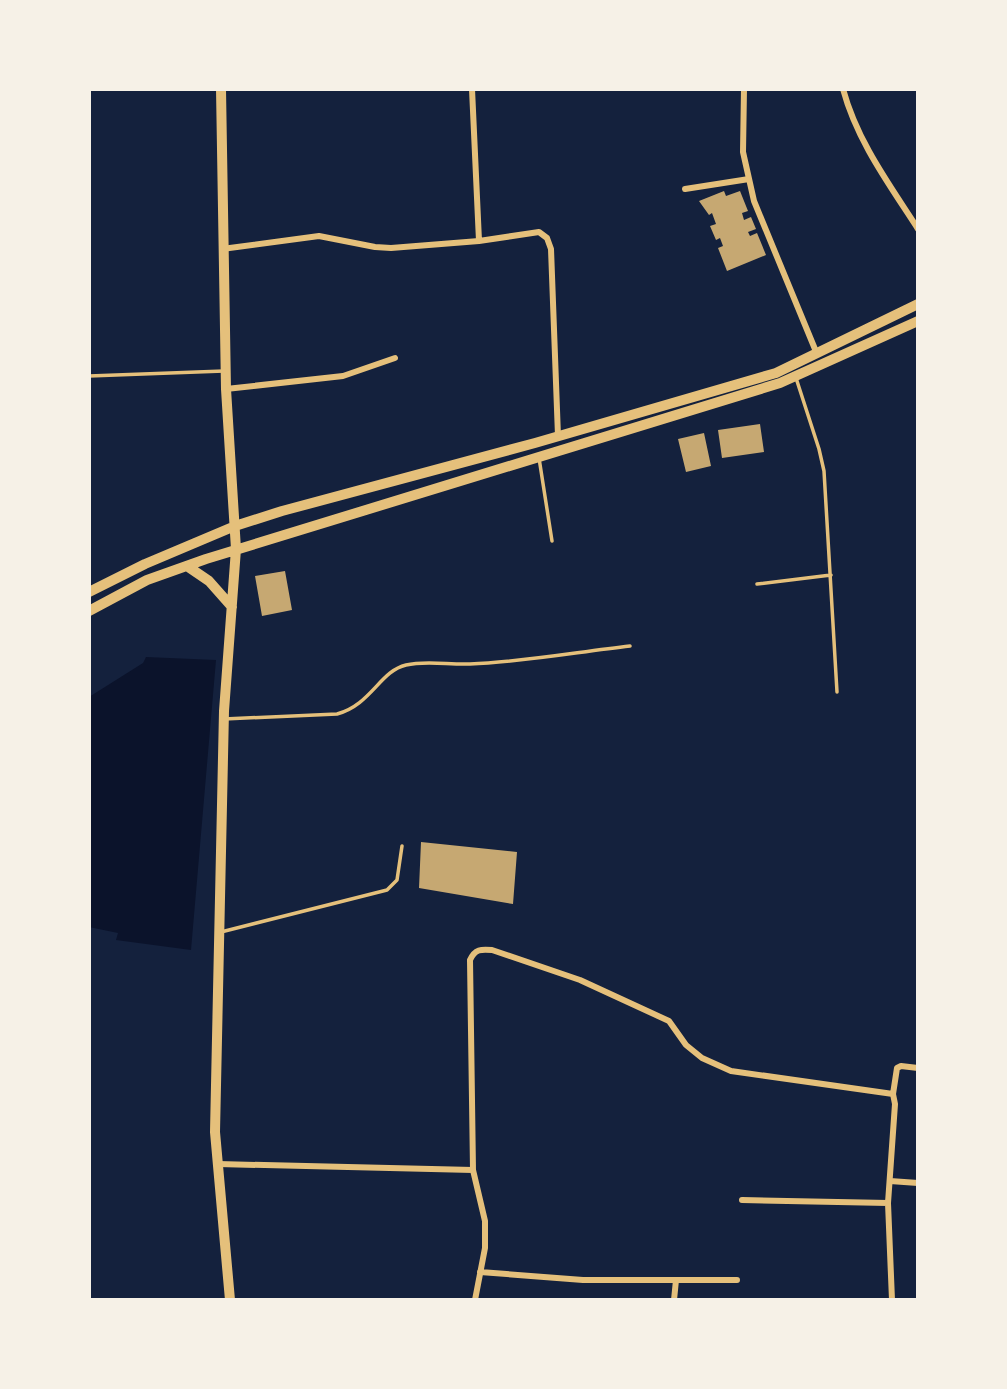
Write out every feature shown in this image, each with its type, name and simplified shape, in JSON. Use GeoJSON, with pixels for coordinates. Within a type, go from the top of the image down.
{"type":"FeatureCollection","features":[{"type":"Feature","properties":{"kind":"main road"},"geometry":{"type":"LineString","coordinates":[[221,89],[226,389],[236,549],[224,719],[215,1132],[230,1300]]}},
{"type":"Feature","properties":{"kind":"main road"},"geometry":{"type":"LineString","coordinates":[[89,592],[145,564],[235,526],[282,511],[776,373],[918,304]]}},
{"type":"Feature","properties":{"kind":"main road"},"geometry":{"type":"LineString","coordinates":[[89,611],[147,580],[236,549],[780,383],[918,321]]}},
{"type":"Feature","properties":{"kind":"main road"},"geometry":{"type":"LineString","coordinates":[[187,566],[209,581],[232,607]]}},
{"type":"Feature","properties":{"kind":"street"},"geometry":{"type":"LineString","coordinates":[[472,89],[479,241]]}},
{"type":"Feature","properties":{"kind":"street"},"geometry":{"type":"LineString","coordinates":[[744,89],[743,152],[754,201],[817,355]]}},
{"type":"Feature","properties":{"kind":"street"},"geometry":{"type":"LineString","coordinates":[[843,89],[850,116],[861,139],[918,229]]}},
{"type":"Feature","properties":{"kind":"street"},"geometry":{"type":"LineString","coordinates":[[685,189],[748,179]]}},
{"type":"Feature","properties":{"kind":"street"},"geometry":{"type":"LineString","coordinates":[[222,249],[319,236],[391,248],[479,241],[539,232],[548,238],[551,249],[558,436]]}},
{"type":"Feature","properties":{"kind":"street"},"geometry":{"type":"LineString","coordinates":[[226,389],[343,376],[395,358]]}},
{"type":"Feature","properties":{"kind":"street"},"geometry":{"type":"LineString","coordinates":[[475,1300],[485,1248],[485,1221],[473,1170],[470,960],[474,953],[481,949],[492,950],[580,980],[669,1021],[687,1045],[715,1065],[731,1071],[893,1094]]}},
{"type":"Feature","properties":{"kind":"street"},"geometry":{"type":"LineString","coordinates":[[892,1300],[888,1203],[895,1104],[893,1094],[897,1068],[918,1068]]}},
{"type":"Feature","properties":{"kind":"street"},"geometry":{"type":"LineString","coordinates":[[218,1164],[473,1170]]}},
{"type":"Feature","properties":{"kind":"street"},"geometry":{"type":"LineString","coordinates":[[890,1181],[918,1183]]}},
{"type":"Feature","properties":{"kind":"street"},"geometry":{"type":"LineString","coordinates":[[742,1200],[888,1203]]}},
{"type":"Feature","properties":{"kind":"street"},"geometry":{"type":"LineString","coordinates":[[480,1272],[583,1280],[737,1280]]}},
{"type":"Feature","properties":{"kind":"street"},"geometry":{"type":"LineString","coordinates":[[674,1300],[676,1280]]}},
{"type":"Feature","properties":{"kind":"lane"},"geometry":{"type":"LineString","coordinates":[[89,376],[227,371]]}},
{"type":"Feature","properties":{"kind":"lane"},"geometry":{"type":"LineString","coordinates":[[795,376],[820,449],[824,471],[837,692]]}},
{"type":"Feature","properties":{"kind":"lane"},"geometry":{"type":"LineString","coordinates":[[538,456],[552,541]]}},
{"type":"Feature","properties":{"kind":"lane"},"geometry":{"type":"LineString","coordinates":[[757,583],[831,576]]}},
{"type":"Feature","properties":{"kind":"lane"},"geometry":{"type":"LineString","coordinates":[[224,719],[337,714],[361,704],[394,669],[414,663],[493,662],[630,646]]}},
{"type":"Feature","properties":{"kind":"lane"},"geometry":{"type":"LineString","coordinates":[[219,932],[387,890],[397,880],[402,846]]}},
{"type":"Feature","properties":{"kind":"water"},"geometry":{"type":"Polygon","coordinates":[[[146,657],[216,660],[191,950],[116,940],[118,933],[89,927],[89,697],[143,663],[146,657]]]}},
{"type":"Feature","properties":{"kind":"building"},"geometry":{"type":"Polygon","coordinates":[[[724,191],[726,196],[740,191],[748,211],[742,213],[744,220],[751,217],[756,229],[748,232],[750,236],[757,233],[766,255],[727,271],[718,248],[723,246],[720,238],[716,240],[710,226],[716,224],[712,213],[709,215],[699,201],[724,191]]]}},
{"type":"Feature","properties":{"kind":"building"},"geometry":{"type":"Polygon","coordinates":[[[760,424],[764,452],[722,458],[718,430],[760,424]]]}},
{"type":"Feature","properties":{"kind":"building"},"geometry":{"type":"Polygon","coordinates":[[[704,433],[711,466],[686,472],[678,439],[704,433]]]}},
{"type":"Feature","properties":{"kind":"building"},"geometry":{"type":"Polygon","coordinates":[[[285,571],[292,610],[262,616],[255,576],[285,571]]]}},
{"type":"Feature","properties":{"kind":"building"},"geometry":{"type":"Polygon","coordinates":[[[421,842],[517,852],[513,904],[419,888],[421,842]]]}}]}
